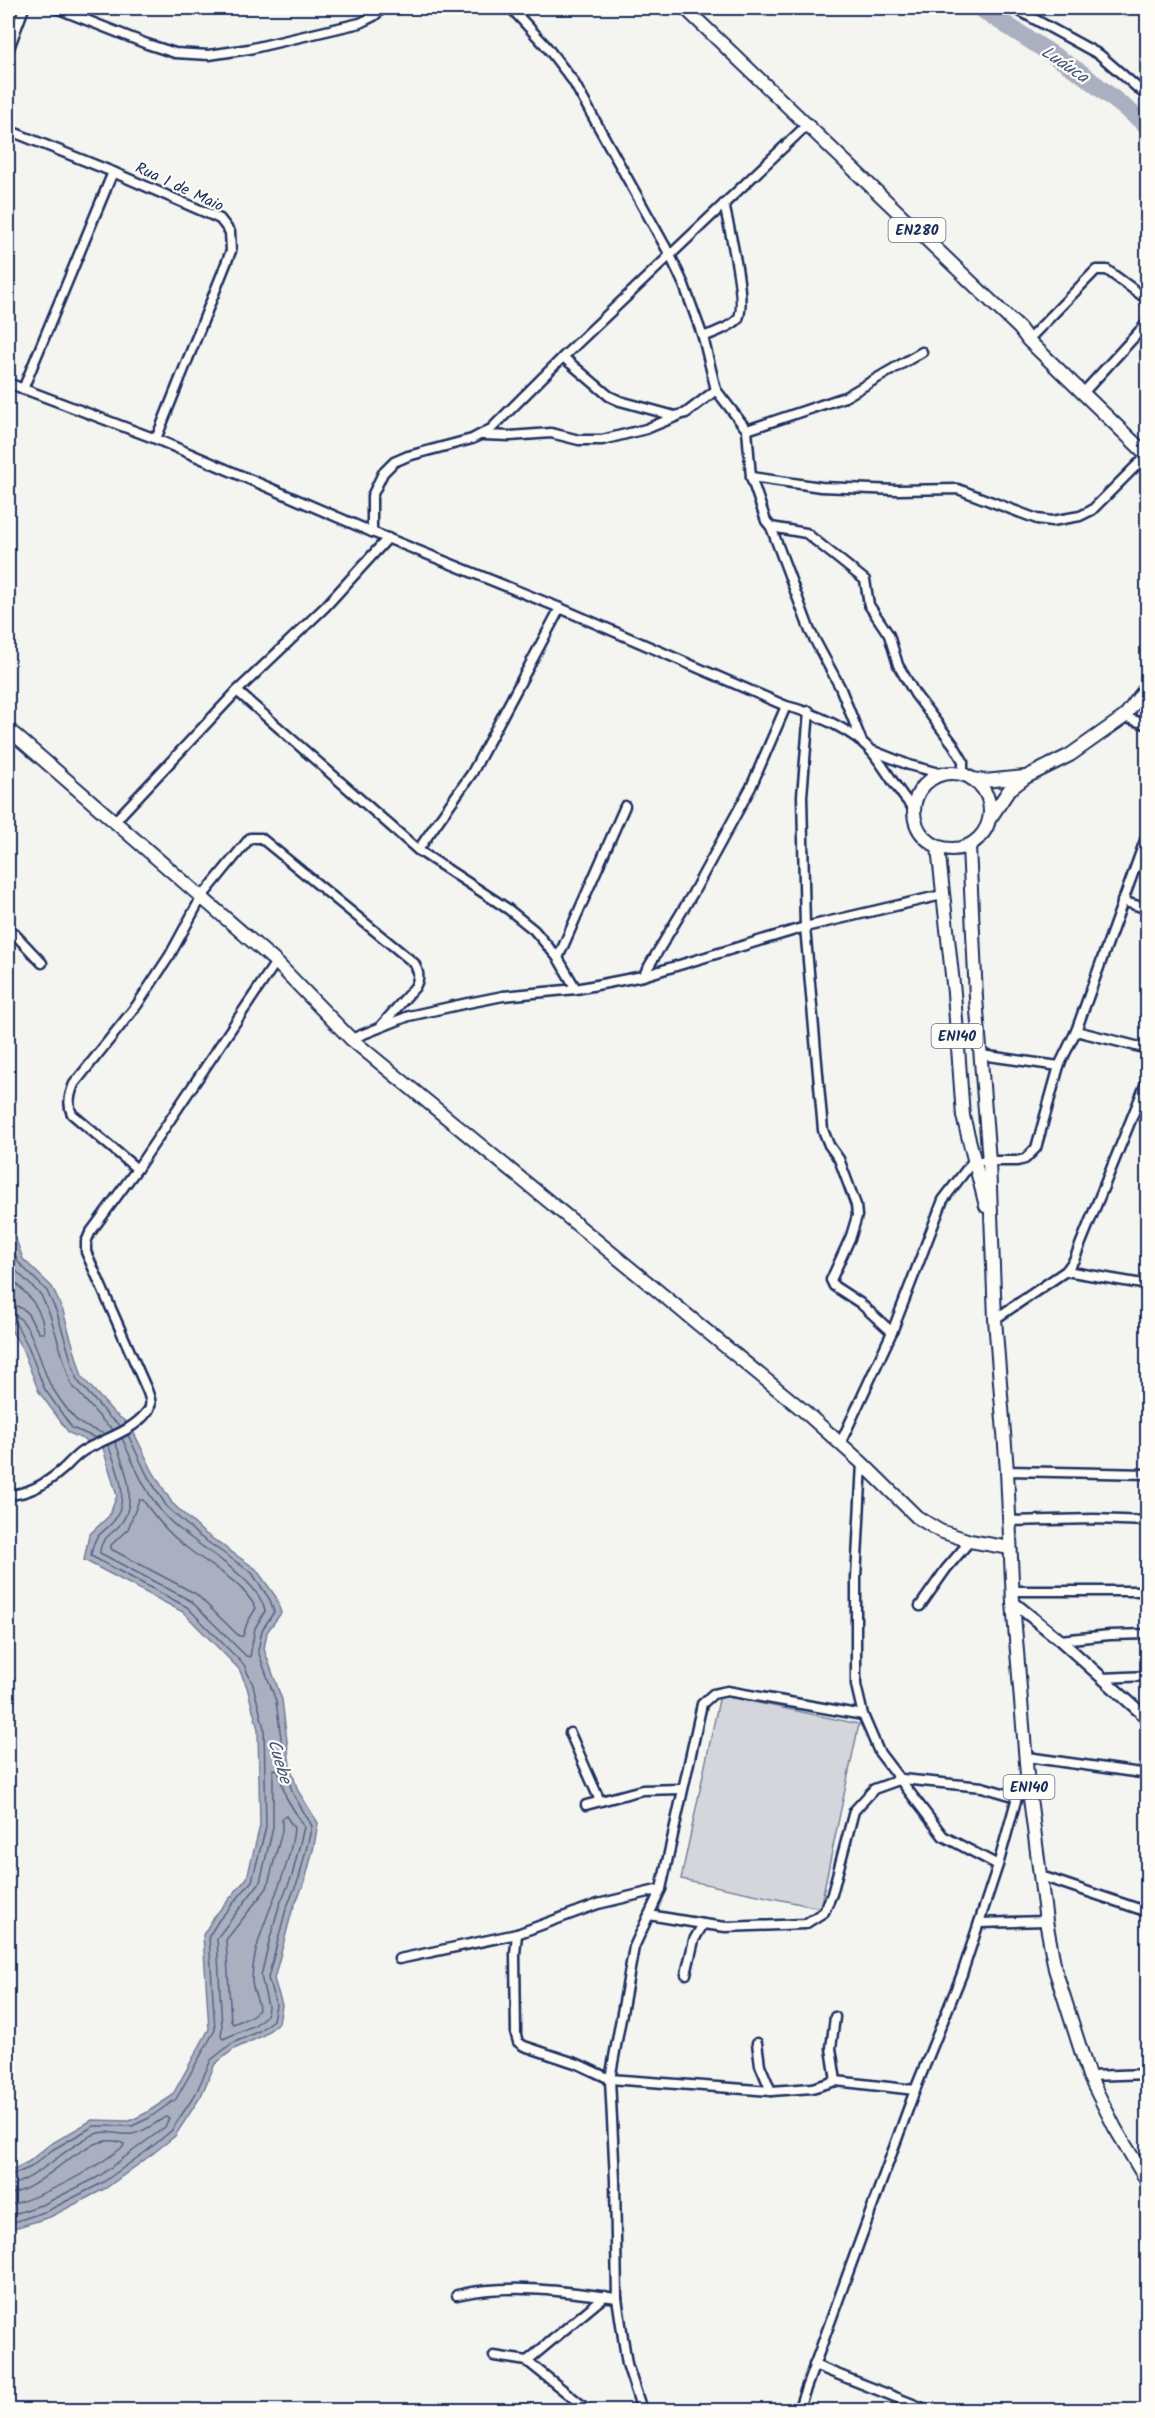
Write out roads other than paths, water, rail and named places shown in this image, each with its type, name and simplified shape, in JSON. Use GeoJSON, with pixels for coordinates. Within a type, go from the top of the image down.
{"type":"FeatureCollection","features":[{"type":"Feature","properties":{"kind":"main road","name":"EN280"},"geometry":{"type":"LineString","coordinates":[[685,8],[1020,329],[1028,340],[1147,455]]}},
{"type":"Feature","properties":{"kind":"main road"},"geometry":{"type":"LineString","coordinates":[[1026,777],[984,781],[968,776],[943,774],[932,779],[916,797],[915,821],[920,832],[938,847],[948,849],[969,846],[985,830],[1009,789],[1026,777],[1070,755],[1124,717],[1148,685]]}},
{"type":"Feature","properties":{"kind":"main road"},"geometry":{"type":"LineString","coordinates":[[8,729],[276,962],[351,1039],[795,1404],[862,1463],[917,1517],[940,1531],[970,1541],[1010,1548]]}},
{"type":"Feature","properties":{"kind":"main road"},"geometry":{"type":"LineString","coordinates":[[968,776],[984,789],[990,804],[990,819]]}},
{"type":"Feature","properties":{"kind":"main road","name":"EN140"},"geometry":{"type":"LineString","coordinates":[[969,846],[989,1161],[995,1319],[1007,1472],[1012,1596],[1027,1775],[1046,1921],[1055,1969],[1089,2076],[1115,2128],[1148,2183]]}},
{"type":"Feature","properties":{"kind":"main road","name":"EN140"},"geometry":{"type":"LineString","coordinates":[[938,847],[954,993],[963,1116],[973,1161],[991,1222]]}},
{"type":"Feature","properties":{"kind":"street"},"geometry":{"type":"LineString","coordinates":[[8,51],[24,8]]}},
{"type":"Feature","properties":{"kind":"street"},"geometry":{"type":"LineString","coordinates":[[56,8],[175,53],[209,54],[249,49],[360,23],[383,8]]}},
{"type":"Feature","properties":{"kind":"street"},"geometry":{"type":"LineString","coordinates":[[511,8],[546,46],[573,81],[670,255],[703,337],[716,390],[747,430],[751,477],[766,520],[771,527],[810,631],[840,687],[862,743]]}},
{"type":"Feature","properties":{"kind":"street"},"geometry":{"type":"LineString","coordinates":[[1014,8],[1100,55],[1148,97]]}},
{"type":"Feature","properties":{"kind":"street"},"geometry":{"type":"LineString","coordinates":[[372,532],[372,496],[383,473],[394,462],[482,435],[491,429],[563,357],[807,124]]}},
{"type":"Feature","properties":{"kind":"street","name":"Rua 1 de Maio"},"geometry":{"type":"LineString","coordinates":[[8,130],[113,172],[220,219],[230,232],[231,251],[156,439]]}},
{"type":"Feature","properties":{"kind":"street"},"geometry":{"type":"LineString","coordinates":[[23,389],[113,172]]}},
{"type":"Feature","properties":{"kind":"street"},"geometry":{"type":"LineString","coordinates":[[703,337],[735,322],[741,312],[736,261],[724,204]]}},
{"type":"Feature","properties":{"kind":"street"},"geometry":{"type":"LineString","coordinates":[[1028,340],[1096,270],[1107,270],[1148,300]]}},
{"type":"Feature","properties":{"kind":"street"},"geometry":{"type":"LineString","coordinates":[[1083,393],[1148,322]]}},
{"type":"Feature","properties":{"kind":"street"},"geometry":{"type":"LineString","coordinates":[[747,430],[845,397],[922,352]]}},
{"type":"Feature","properties":{"kind":"street"},"geometry":{"type":"LineString","coordinates":[[563,357],[609,396],[665,413],[680,415]]}},
{"type":"Feature","properties":{"kind":"street"},"geometry":{"type":"LineString","coordinates":[[8,383],[156,439],[372,532],[560,608],[786,706],[809,711],[871,750],[901,763],[943,774]]}},
{"type":"Feature","properties":{"kind":"street"},"geometry":{"type":"LineString","coordinates":[[482,435],[510,436],[551,433],[579,440],[602,440],[646,429],[680,415],[716,390]]}},
{"type":"Feature","properties":{"kind":"street"},"geometry":{"type":"LineString","coordinates":[[751,477],[821,487],[897,490],[958,489],[1037,519],[1052,521],[1080,516],[1092,510],[1147,455]]}},
{"type":"Feature","properties":{"kind":"street"},"geometry":{"type":"LineString","coordinates":[[771,527],[806,533],[865,580],[869,605],[889,635],[898,665],[915,694],[953,744],[963,761],[968,776]]}},
{"type":"Feature","properties":{"kind":"street"},"geometry":{"type":"LineString","coordinates":[[115,821],[237,691],[325,607],[388,538]]}},
{"type":"Feature","properties":{"kind":"street"},"geometry":{"type":"LineString","coordinates":[[418,850],[472,773],[560,608]]}},
{"type":"Feature","properties":{"kind":"street"},"geometry":{"type":"LineString","coordinates":[[237,691],[418,850],[508,909],[534,930],[558,958],[576,989]]}},
{"type":"Feature","properties":{"kind":"street"},"geometry":{"type":"LineString","coordinates":[[643,976],[693,893],[752,787],[786,706]]}},
{"type":"Feature","properties":{"kind":"street"},"geometry":{"type":"LineString","coordinates":[[809,711],[802,796],[805,927],[823,1130],[829,1145],[839,1159],[856,1205],[857,1216],[851,1236],[831,1280],[834,1286],[860,1303],[892,1332]]}},
{"type":"Feature","properties":{"kind":"street"},"geometry":{"type":"LineString","coordinates":[[1124,717],[1148,725]]}},
{"type":"Feature","properties":{"kind":"street"},"geometry":{"type":"LineString","coordinates":[[871,750],[897,791],[914,809]]}},
{"type":"Feature","properties":{"kind":"street"},"geometry":{"type":"LineString","coordinates":[[558,958],[625,806]]}},
{"type":"Feature","properties":{"kind":"street"},"geometry":{"type":"LineString","coordinates":[[840,1444],[892,1332],[943,1200],[973,1161],[1017,1161],[1025,1159],[1036,1148],[1059,1066],[1076,1031],[1148,832]]}},
{"type":"Feature","properties":{"kind":"street"},"geometry":{"type":"LineString","coordinates":[[137,1169],[72,1114],[69,1106],[70,1095],[74,1084],[137,1005],[170,955],[201,898],[250,838],[261,838],[414,963],[419,972],[419,980],[381,1026]]}},
{"type":"Feature","properties":{"kind":"street"},"geometry":{"type":"LineString","coordinates":[[351,1039],[409,1016],[493,998],[576,989],[643,976],[805,927],[942,895]]}},
{"type":"Feature","properties":{"kind":"street"},"geometry":{"type":"LineString","coordinates":[[1122,902],[1148,909]]}},
{"type":"Feature","properties":{"kind":"street"},"geometry":{"type":"LineString","coordinates":[[8,927],[42,963]]}},
{"type":"Feature","properties":{"kind":"street"},"geometry":{"type":"LineString","coordinates":[[8,1495],[21,1493],[41,1485],[81,1452],[136,1423],[149,1411],[151,1403],[87,1252],[86,1242],[276,962]]}},
{"type":"Feature","properties":{"kind":"street"},"geometry":{"type":"LineString","coordinates":[[1076,1031],[1148,1049]]}},
{"type":"Feature","properties":{"kind":"street"},"geometry":{"type":"LineString","coordinates":[[981,1055],[1059,1066]]}},
{"type":"Feature","properties":{"kind":"street"},"geometry":{"type":"LineString","coordinates":[[995,1319],[1066,1271],[1074,1260],[1148,1078]]}},
{"type":"Feature","properties":{"kind":"street"},"geometry":{"type":"LineString","coordinates":[[1066,1271],[1148,1286]]}},
{"type":"Feature","properties":{"kind":"street"},"geometry":{"type":"LineString","coordinates":[[862,1463],[856,1578],[856,1686],[863,1715],[879,1752],[902,1779],[943,1836],[998,1864]]}},
{"type":"Feature","properties":{"kind":"street"},"geometry":{"type":"LineString","coordinates":[[1007,1472],[1148,1474]]}},
{"type":"Feature","properties":{"kind":"street"},"geometry":{"type":"LineString","coordinates":[[1009,1521],[1094,1519],[1148,1521]]}},
{"type":"Feature","properties":{"kind":"street"},"geometry":{"type":"LineString","coordinates":[[920,1606],[946,1569],[970,1541]]}},
{"type":"Feature","properties":{"kind":"street"},"geometry":{"type":"LineString","coordinates":[[1012,1596],[1148,1591]]}},
{"type":"Feature","properties":{"kind":"street"},"geometry":{"type":"LineString","coordinates":[[1012,1596],[1148,1719]]}},
{"type":"Feature","properties":{"kind":"street"},"geometry":{"type":"LineString","coordinates":[[1060,1640],[1148,1634]]}},
{"type":"Feature","properties":{"kind":"street"},"geometry":{"type":"LineString","coordinates":[[1102,1678],[1148,1676]]}},
{"type":"Feature","properties":{"kind":"street"},"geometry":{"type":"LineString","coordinates":[[642,2410],[627,2364],[617,2298],[610,2079],[634,1947],[661,1889],[702,1704],[713,1694],[727,1691],[863,1715]]}},
{"type":"Feature","properties":{"kind":"street"},"geometry":{"type":"LineString","coordinates":[[570,1733],[600,1801]]}},
{"type":"Feature","properties":{"kind":"street"},"geometry":{"type":"LineString","coordinates":[[1027,1757],[1148,1774]]}},
{"type":"Feature","properties":{"kind":"street"},"geometry":{"type":"LineString","coordinates":[[798,2410],[915,2090],[979,1923],[1017,1797],[1027,1775]]}},
{"type":"Feature","properties":{"kind":"street"},"geometry":{"type":"LineString","coordinates":[[649,1915],[726,1927],[806,1924],[825,1912],[854,1811],[874,1789],[902,1779],[982,1787],[1017,1797]]}},
{"type":"Feature","properties":{"kind":"street"},"geometry":{"type":"LineString","coordinates":[[586,1805],[642,1790],[682,1789]]}},
{"type":"Feature","properties":{"kind":"street"},"geometry":{"type":"LineString","coordinates":[[1041,1876],[1148,1912]]}},
{"type":"Feature","properties":{"kind":"street"},"geometry":{"type":"LineString","coordinates":[[399,1959],[517,1934],[598,1904],[661,1889]]}},
{"type":"Feature","properties":{"kind":"street"},"geometry":{"type":"LineString","coordinates":[[979,1923],[1046,1921]]}},
{"type":"Feature","properties":{"kind":"street"},"geometry":{"type":"LineString","coordinates":[[686,1974],[694,1940],[703,1924]]}},
{"type":"Feature","properties":{"kind":"street"},"geometry":{"type":"LineString","coordinates":[[517,1934],[514,1984],[518,2042],[610,2079],[771,2091],[812,2088],[836,2081],[915,2090]]}},
{"type":"Feature","properties":{"kind":"street"},"geometry":{"type":"LineString","coordinates":[[835,2017],[831,2048],[836,2081]]}},
{"type":"Feature","properties":{"kind":"street"},"geometry":{"type":"LineString","coordinates":[[757,2043],[760,2065],[771,2091]]}},
{"type":"Feature","properties":{"kind":"street"},"geometry":{"type":"LineString","coordinates":[[1089,2076],[1148,2074]]}},
{"type":"Feature","properties":{"kind":"street"},"geometry":{"type":"LineString","coordinates":[[457,2295],[485,2289],[526,2289],[617,2298]]}},
{"type":"Feature","properties":{"kind":"street"},"geometry":{"type":"LineString","coordinates":[[527,2361],[605,2296]]}},
{"type":"Feature","properties":{"kind":"street"},"geometry":{"type":"LineString","coordinates":[[494,2356],[527,2361],[588,2410]]}},
{"type":"Feature","properties":{"kind":"street"},"geometry":{"type":"LineString","coordinates":[[814,2365],[928,2410]]}},
{"type":"Feature","properties":{"kind":"water","name":"Cuebe"},"geometry":{"type":"Polygon","coordinates":[[[8,1218],[23,1259],[52,1287],[63,1311],[82,1377],[114,1413],[130,1425],[153,1472],[172,1503],[203,1532],[256,1569],[276,1597],[281,1613],[267,1632],[264,1649],[282,1700],[290,1766],[298,1791],[318,1823],[305,1881],[292,1911],[274,1979],[282,2005],[279,2023],[262,2036],[234,2049],[215,2064],[201,2096],[175,2136],[151,2155],[106,2188],[50,2217],[8,2230],[8,2172],[28,2162],[49,2145],[92,2120],[130,2121],[172,2096],[209,2029],[203,1935],[214,1917],[247,1878],[260,1826],[258,1729],[247,1687],[239,1669],[183,1612],[84,1560],[89,1535],[109,1516],[117,1496],[103,1448],[69,1433],[39,1392],[22,1348],[8,1325],[8,1218]]]}},
{"type":"Feature","properties":{"kind":"waterway","name":"Luáuca"},"geometry":{"type":"LineString","coordinates":[[980,8],[1081,73],[1148,126]]}}]}
